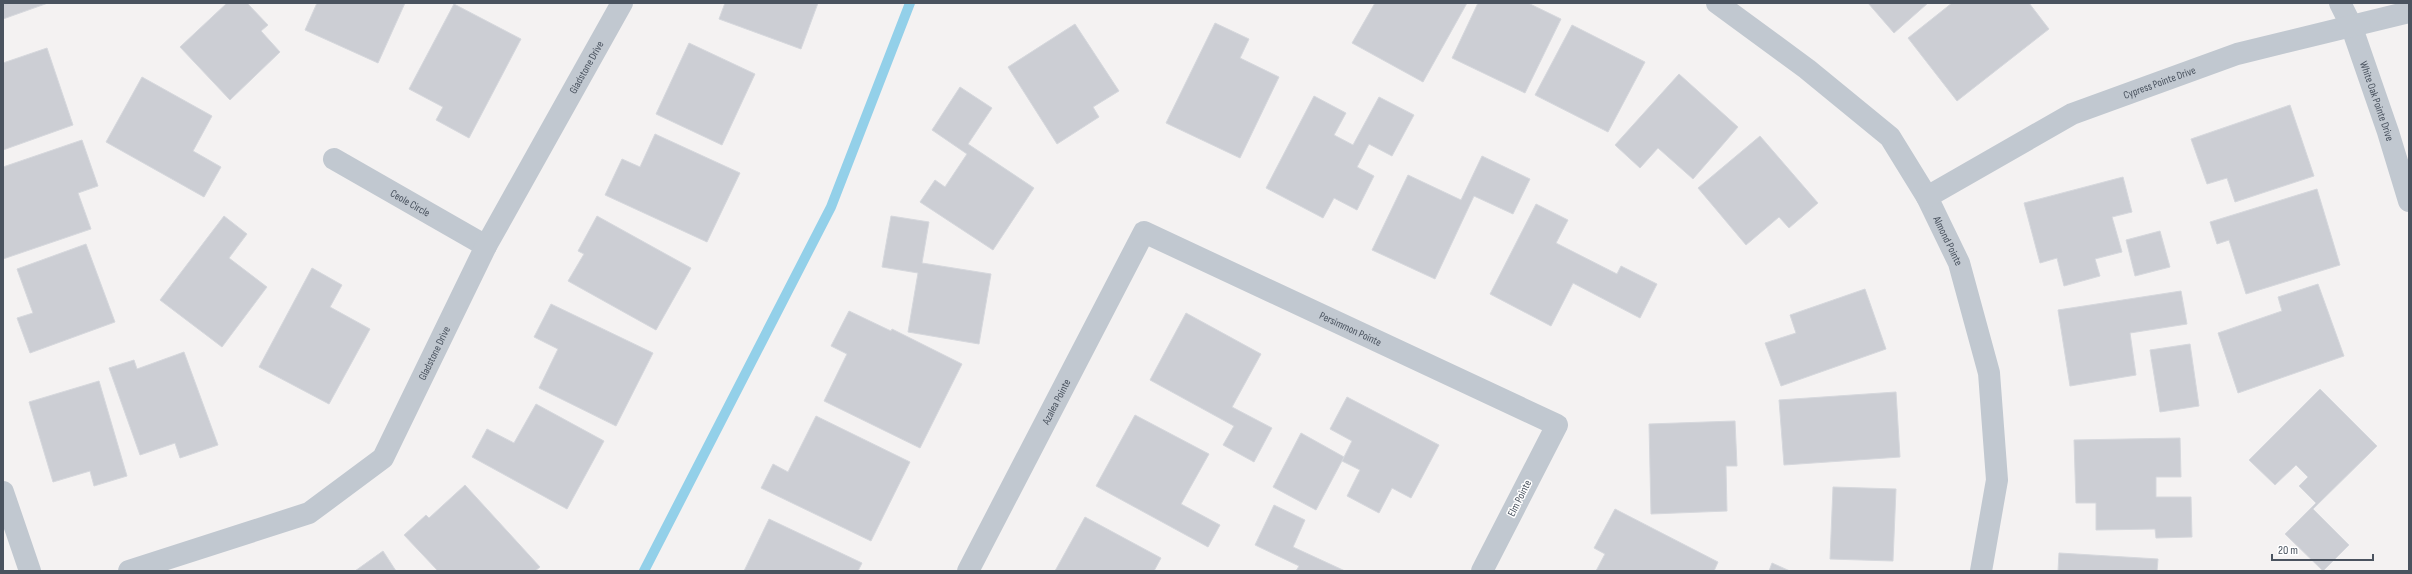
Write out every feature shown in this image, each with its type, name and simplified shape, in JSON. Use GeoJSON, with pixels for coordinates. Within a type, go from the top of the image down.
{"type":"FeatureCollection","features":[{"type":"Feature","properties":{"kind":"street","name":"Gladstone Drive"},"geometry":{"type":"LineString","coordinates":[[129,571],[309,513],[383,458],[486,246],[622,3]]}},
{"type":"Feature","properties":{"kind":"street","name":"Almond Pointe"},"geometry":{"type":"LineString","coordinates":[[1717,3],[1807,69],[1890,138],[1927,197],[1958,263],[1990,373],[1997,480],[1981,571]]}},
{"type":"Feature","properties":{"kind":"street","name":"White Oak Pointe Drive"},"geometry":{"type":"LineString","coordinates":[[2340,3],[2351,25],[2388,132],[2409,201]]}},
{"type":"Feature","properties":{"kind":"street","name":"Cypress Pointe Drive"},"geometry":{"type":"LineString","coordinates":[[1927,197],[2072,114],[2237,54],[2409,12]]}},
{"type":"Feature","properties":{"kind":"street","name":"Ceole Circle"},"geometry":{"type":"LineString","coordinates":[[334,159],[486,246]]}},
{"type":"Feature","properties":{"kind":"street","name":"Persimmon Pointe"},"geometry":{"type":"LineString","coordinates":[[1144,232],[1557,425]]}},
{"type":"Feature","properties":{"kind":"street","name":"Azalea Pointe"},"geometry":{"type":"LineString","coordinates":[[968,571],[1144,232]]}},
{"type":"Feature","properties":{"kind":"street","name":"Elm Pointe"},"geometry":{"type":"LineString","coordinates":[[1482,571],[1557,425]]}},
{"type":"Feature","properties":{"kind":"street"},"geometry":{"type":"LineString","coordinates":[[3,492],[30,571]]}},
{"type":"Feature","properties":{"kind":"building"},"geometry":{"type":"Polygon","coordinates":[[[3,3],[48,3],[3,19],[3,3]]]}},
{"type":"Feature","properties":{"kind":"building"},"geometry":{"type":"Polygon","coordinates":[[[227,3],[247,3],[268,25],[261,31],[280,52],[230,100],[180,47],[227,3]]]}},
{"type":"Feature","properties":{"kind":"building"},"geometry":{"type":"Polygon","coordinates":[[[317,3],[405,3],[378,63],[305,30],[317,3]]]}},
{"type":"Feature","properties":{"kind":"building"},"geometry":{"type":"Polygon","coordinates":[[[725,3],[818,3],[801,49],[719,19],[725,3]]]}},
{"type":"Feature","properties":{"kind":"building"},"geometry":{"type":"Polygon","coordinates":[[[1375,3],[1467,3],[1423,82],[1352,43],[1375,3]]]}},
{"type":"Feature","properties":{"kind":"building"},"geometry":{"type":"Polygon","coordinates":[[[1478,3],[1528,3],[1561,19],[1525,93],[1452,58],[1478,3]]]}},
{"type":"Feature","properties":{"kind":"building"},"geometry":{"type":"Polygon","coordinates":[[[1868,3],[1928,3],[1894,33],[1868,3]]]}},
{"type":"Feature","properties":{"kind":"building"},"geometry":{"type":"Polygon","coordinates":[[[1952,3],[2029,3],[2049,29],[1957,101],[1908,38],[1952,3]]]}},
{"type":"Feature","properties":{"kind":"building"},"geometry":{"type":"Polygon","coordinates":[[[454,4],[521,39],[469,138],[436,120],[443,107],[409,89],[454,4]]]}},
{"type":"Feature","properties":{"kind":"building"},"geometry":{"type":"Polygon","coordinates":[[[1215,23],[1249,39],[1240,58],[1279,77],[1240,158],[1166,123],[1215,23]]]}},
{"type":"Feature","properties":{"kind":"building"},"geometry":{"type":"Polygon","coordinates":[[[1075,24],[1119,91],[1093,107],[1099,117],[1057,144],[1008,67],[1075,24]]]}},
{"type":"Feature","properties":{"kind":"building"},"geometry":{"type":"Polygon","coordinates":[[[1572,25],[1645,62],[1608,132],[1535,95],[1572,25]]]}},
{"type":"Feature","properties":{"kind":"building"},"geometry":{"type":"Polygon","coordinates":[[[689,43],[755,74],[722,145],[656,114],[689,43]]]}},
{"type":"Feature","properties":{"kind":"building"},"geometry":{"type":"Polygon","coordinates":[[[47,48],[73,125],[3,150],[3,63],[47,48]]]}},
{"type":"Feature","properties":{"kind":"building"},"geometry":{"type":"Polygon","coordinates":[[[1679,74],[1738,127],[1693,179],[1658,148],[1640,168],[1615,145],[1679,74]]]}},
{"type":"Feature","properties":{"kind":"building"},"geometry":{"type":"Polygon","coordinates":[[[142,77],[212,116],[193,151],[221,167],[204,197],[106,142],[142,77]]]}},
{"type":"Feature","properties":{"kind":"building"},"geometry":{"type":"Polygon","coordinates":[[[960,87],[992,108],[968,144],[1034,188],[993,250],[920,202],[935,180],[945,187],[967,154],[932,130],[960,87]]]}},
{"type":"Feature","properties":{"kind":"building"},"geometry":{"type":"Polygon","coordinates":[[[1314,96],[1346,113],[1334,135],[1353,145],[1379,97],[1414,115],[1392,156],[1369,144],[1357,167],[1374,176],[1357,210],[1334,198],[1323,218],[1266,188],[1314,96]]]}},
{"type":"Feature","properties":{"kind":"building"},"geometry":{"type":"Polygon","coordinates":[[[2290,105],[2314,176],[2235,202],[2227,178],[2207,184],[2191,139],[2290,105]]]}},
{"type":"Feature","properties":{"kind":"building"},"geometry":{"type":"Polygon","coordinates":[[[655,134],[740,173],[707,242],[605,195],[622,159],[640,167],[655,134]]]}},
{"type":"Feature","properties":{"kind":"building"},"geometry":{"type":"Polygon","coordinates":[[[1760,136],[1818,203],[1789,228],[1779,217],[1746,245],[1698,188],[1760,136]]]}},
{"type":"Feature","properties":{"kind":"building"},"geometry":{"type":"Polygon","coordinates":[[[82,140],[98,186],[78,193],[91,229],[3,259],[3,167],[82,140]]]}},
{"type":"Feature","properties":{"kind":"building"},"geometry":{"type":"Polygon","coordinates":[[[1482,156],[1530,179],[1513,214],[1474,196],[1435,279],[1372,250],[1408,175],[1461,200],[1482,156]]]}},
{"type":"Feature","properties":{"kind":"building"},"geometry":{"type":"Polygon","coordinates":[[[2123,177],[2132,212],[2112,217],[2122,252],[2095,259],[2100,276],[2064,286],[2057,258],[2040,263],[2024,203],[2123,177]]]}},
{"type":"Feature","properties":{"kind":"building"},"geometry":{"type":"Polygon","coordinates":[[[2317,189],[2340,265],[2246,294],[2229,240],[2217,244],[2210,222],[2317,189]]]}},
{"type":"Feature","properties":{"kind":"building"},"geometry":{"type":"Polygon","coordinates":[[[1536,204],[1568,220],[1556,243],[1617,274],[1621,266],[1657,284],[1640,318],[1573,283],[1551,326],[1490,294],[1536,204]]]}},
{"type":"Feature","properties":{"kind":"building"},"geometry":{"type":"Polygon","coordinates":[[[224,216],[247,234],[229,258],[267,287],[222,347],[160,300],[224,216]]]}},
{"type":"Feature","properties":{"kind":"building"},"geometry":{"type":"Polygon","coordinates":[[[597,216],[691,268],[656,330],[568,281],[584,254],[578,251],[597,216]]]}},
{"type":"Feature","properties":{"kind":"building"},"geometry":{"type":"Polygon","coordinates":[[[891,216],[929,222],[922,263],[991,274],[979,344],[908,332],[918,273],[882,267],[891,216]]]}},
{"type":"Feature","properties":{"kind":"building"},"geometry":{"type":"Polygon","coordinates":[[[2160,231],[2170,267],[2135,276],[2126,240],[2160,231]]]}},
{"type":"Feature","properties":{"kind":"building"},"geometry":{"type":"Polygon","coordinates":[[[86,244],[115,322],[30,353],[17,318],[33,313],[17,269],[86,244]]]}},
{"type":"Feature","properties":{"kind":"building"},"geometry":{"type":"Polygon","coordinates":[[[312,268],[342,285],[330,307],[370,329],[329,404],[259,367],[312,268]]]}},
{"type":"Feature","properties":{"kind":"building"},"geometry":{"type":"Polygon","coordinates":[[[2318,284],[2344,356],[2238,393],[2218,333],[2282,311],[2278,297],[2318,284]]]}},
{"type":"Feature","properties":{"kind":"building"},"geometry":{"type":"Polygon","coordinates":[[[1865,289],[1886,349],[1781,386],[1765,343],[1796,333],[1790,315],[1865,289]]]}},
{"type":"Feature","properties":{"kind":"building"},"geometry":{"type":"Polygon","coordinates":[[[2181,291],[2187,324],[2130,333],[2136,375],[2070,386],[2058,310],[2181,291]]]}},
{"type":"Feature","properties":{"kind":"building"},"geometry":{"type":"Polygon","coordinates":[[[551,304],[653,353],[616,426],[539,388],[558,349],[534,337],[551,304]]]}},
{"type":"Feature","properties":{"kind":"building"},"geometry":{"type":"Polygon","coordinates":[[[849,311],[891,331],[892,329],[962,364],[920,448],[824,401],[847,354],[831,346],[849,311]]]}},
{"type":"Feature","properties":{"kind":"building"},"geometry":{"type":"Polygon","coordinates":[[[1186,313],[1261,354],[1232,407],[1272,428],[1254,462],[1223,445],[1234,426],[1150,380],[1186,313]]]}},
{"type":"Feature","properties":{"kind":"building"},"geometry":{"type":"Polygon","coordinates":[[[2190,344],[2199,406],[2160,412],[2150,350],[2190,344]]]}},
{"type":"Feature","properties":{"kind":"building"},"geometry":{"type":"Polygon","coordinates":[[[184,352],[218,445],[180,458],[175,443],[140,455],[109,368],[134,360],[137,369],[184,352]]]}},
{"type":"Feature","properties":{"kind":"building"},"geometry":{"type":"Polygon","coordinates":[[[99,381],[127,476],[94,486],[90,471],[53,482],[29,402],[99,381]]]}},
{"type":"Feature","properties":{"kind":"building"},"geometry":{"type":"Polygon","coordinates":[[[2320,389],[2377,446],[2313,509],[2349,545],[2323,571],[2285,534],[2316,503],[2299,486],[2308,477],[2296,465],[2275,485],[2249,460],[2320,389]]]}},
{"type":"Feature","properties":{"kind":"building"},"geometry":{"type":"Polygon","coordinates":[[[1896,392],[1900,457],[1784,465],[1779,400],[1896,392]]]}},
{"type":"Feature","properties":{"kind":"building"},"geometry":{"type":"Polygon","coordinates":[[[1347,397],[1439,445],[1411,498],[1392,488],[1379,513],[1347,496],[1360,470],[1342,461],[1352,441],[1330,429],[1347,397]]]}},
{"type":"Feature","properties":{"kind":"building"},"geometry":{"type":"Polygon","coordinates":[[[536,404],[604,441],[567,509],[472,457],[487,429],[514,443],[536,404]]]}},
{"type":"Feature","properties":{"kind":"building"},"geometry":{"type":"Polygon","coordinates":[[[1135,415],[1209,454],[1181,504],[1220,525],[1208,547],[1096,486],[1135,415]]]}},
{"type":"Feature","properties":{"kind":"building"},"geometry":{"type":"Polygon","coordinates":[[[816,416],[910,462],[871,541],[761,488],[773,464],[788,472],[816,416]]]}},
{"type":"Feature","properties":{"kind":"building"},"geometry":{"type":"Polygon","coordinates":[[[1735,421],[1737,466],[1726,466],[1727,511],[1651,514],[1649,424],[1735,421]]]}},
{"type":"Feature","properties":{"kind":"building"},"geometry":{"type":"Polygon","coordinates":[[[1301,433],[1344,457],[1316,510],[1273,487],[1301,433]]]}},
{"type":"Feature","properties":{"kind":"building"},"geometry":{"type":"Polygon","coordinates":[[[2180,438],[2181,477],[2156,477],[2156,497],[2191,497],[2192,537],[2156,538],[2155,529],[2096,530],[2096,503],[2076,503],[2074,440],[2180,438]]]}},
{"type":"Feature","properties":{"kind":"building"},"geometry":{"type":"Polygon","coordinates":[[[465,485],[540,567],[535,571],[438,571],[404,535],[426,515],[429,518],[465,485]]]}},
{"type":"Feature","properties":{"kind":"building"},"geometry":{"type":"Polygon","coordinates":[[[1833,487],[1896,489],[1893,561],[1830,559],[1833,487]]]}},
{"type":"Feature","properties":{"kind":"building"},"geometry":{"type":"Polygon","coordinates":[[[1274,505],[1305,520],[1293,547],[1345,571],[1296,571],[1299,566],[1255,545],[1274,505]]]}},
{"type":"Feature","properties":{"kind":"building"},"geometry":{"type":"Polygon","coordinates":[[[1615,509],[1718,562],[1714,571],[1596,571],[1605,554],[1594,548],[1615,509]]]}},
{"type":"Feature","properties":{"kind":"building"},"geometry":{"type":"Polygon","coordinates":[[[1085,517],[1161,558],[1154,571],[1055,571],[1085,517]]]}},
{"type":"Feature","properties":{"kind":"building"},"geometry":{"type":"Polygon","coordinates":[[[769,519],[862,563],[858,571],[744,571],[769,519]]]}},
{"type":"Feature","properties":{"kind":"building"},"geometry":{"type":"Polygon","coordinates":[[[383,551],[396,571],[355,571],[383,551]]]}},
{"type":"Feature","properties":{"kind":"building"},"geometry":{"type":"Polygon","coordinates":[[[2059,553],[2158,559],[2157,571],[2058,571],[2059,553]]]}},
{"type":"Feature","properties":{"kind":"building"},"geometry":{"type":"Polygon","coordinates":[[[1772,563],[1790,571],[1769,571],[1772,563]]]}},
{"type":"Feature","properties":{"kind":"waterway"},"geometry":{"type":"LineString","coordinates":[[644,571],[831,207],[910,3]]}}]}
